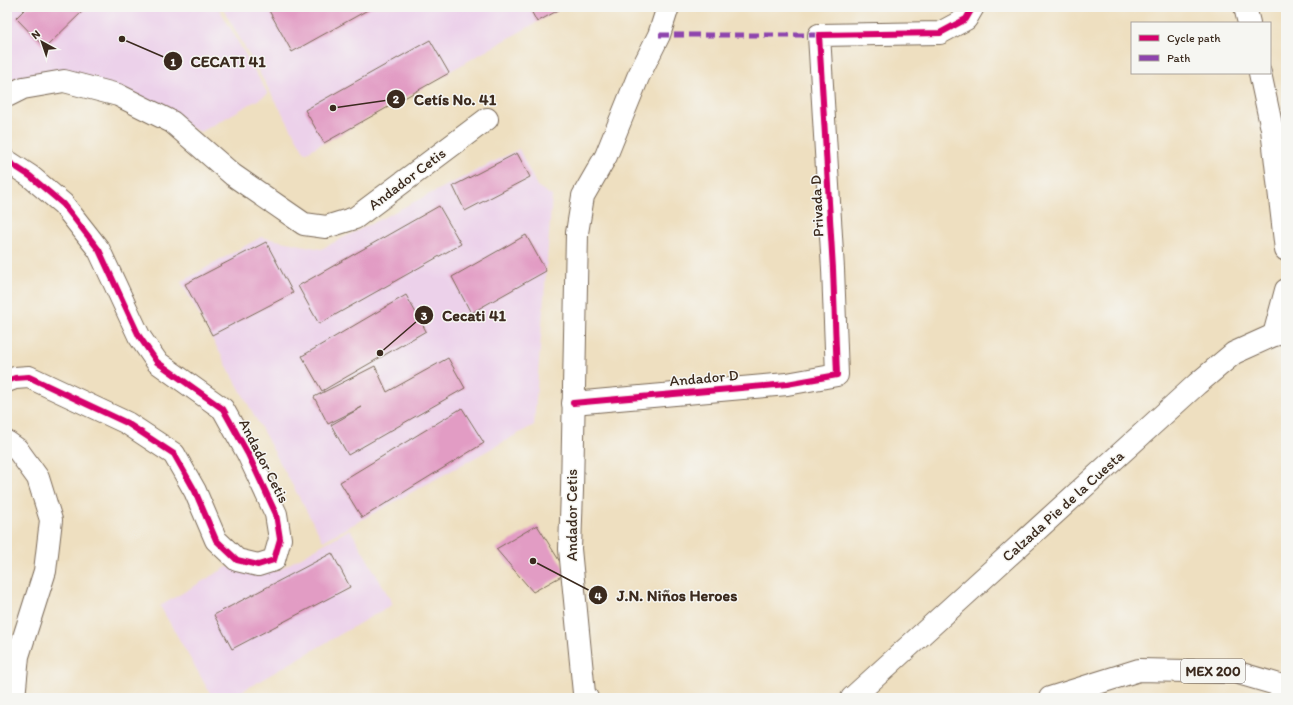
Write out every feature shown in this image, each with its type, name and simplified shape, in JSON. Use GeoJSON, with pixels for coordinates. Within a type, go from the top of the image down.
{"type":"FeatureCollection","features":[{"type":"Feature","properties":{"kind":"street","name":"Andador Cetis"},"geometry":{"type":"LineString","coordinates":[[586,698],[584,693],[570,549],[577,233],[583,196],[606,156],[638,77],[659,35],[668,7]]}},
{"type":"Feature","properties":{"kind":"street"},"geometry":{"type":"LineString","coordinates":[[1245,7],[1249,22]]}},
{"type":"Feature","properties":{"kind":"street","name":"Privada D"},"geometry":{"type":"LineString","coordinates":[[837,376],[834,270],[819,36],[940,33],[969,13]]}},
{"type":"Feature","properties":{"kind":"street"},"geometry":{"type":"LineString","coordinates":[[1260,74],[1272,129],[1286,250]]}},
{"type":"Feature","properties":{"kind":"street","name":"Andador Cetis"},"geometry":{"type":"LineString","coordinates":[[7,96],[23,88],[64,81],[118,95],[172,122],[232,175],[304,224],[326,227],[355,218],[487,119]]}},
{"type":"Feature","properties":{"kind":"street","name":"Andador Cetis"},"geometry":{"type":"LineString","coordinates":[[7,161],[30,176],[63,204],[99,250],[139,336],[157,362],[222,409],[248,454],[276,514],[280,539],[274,560],[258,565],[237,560],[216,540],[195,491],[174,454],[127,423],[29,377],[15,378],[7,381]]}},
{"type":"Feature","properties":{"kind":"street"},"geometry":{"type":"LineString","coordinates":[[1280,334],[1286,290]]}},
{"type":"Feature","properties":{"kind":"street","name":"Calzada Pie de la Cuesta"},"geometry":{"type":"LineString","coordinates":[[852,698],[1196,384],[1234,353],[1280,334]]}},
{"type":"Feature","properties":{"kind":"street","name":"Andador D"},"geometry":{"type":"LineString","coordinates":[[573,403],[787,384],[837,376]]}},
{"type":"Feature","properties":{"kind":"street"},"geometry":{"type":"LineString","coordinates":[[7,442],[17,449],[38,478],[51,520],[45,571],[18,656],[14,698]]}},
{"type":"Feature","properties":{"kind":"street","name":"MEX 200"},"geometry":{"type":"LineString","coordinates":[[1050,698],[1139,670],[1235,672],[1286,687]]}},
{"type":"Feature","properties":{"kind":"shaded area"},"geometry":{"type":"Polygon","coordinates":[[[7,7],[218,7],[268,94],[201,132],[59,71],[13,79],[7,84],[7,7]]]}},
{"type":"Feature","properties":{"kind":"shaded area"},"geometry":{"type":"Polygon","coordinates":[[[222,7],[564,7],[305,153],[222,7]]]}},
{"type":"Feature","properties":{"kind":"shaded area"},"geometry":{"type":"Polygon","coordinates":[[[519,149],[537,186],[552,196],[534,425],[323,541],[181,282],[261,237],[321,249],[519,149]]]}},
{"type":"Feature","properties":{"kind":"shaded area"},"geometry":{"type":"Polygon","coordinates":[[[350,529],[393,604],[230,698],[213,698],[160,606],[227,567],[277,571],[350,529]]]}},
{"type":"Feature","properties":{"kind":"building"},"geometry":{"type":"Polygon","coordinates":[[[27,7],[87,7],[45,48],[16,18],[27,7]]]}},
{"type":"Feature","properties":{"kind":"building"},"geometry":{"type":"Polygon","coordinates":[[[267,7],[373,7],[292,52],[267,7]]]}},
{"type":"Feature","properties":{"kind":"building"},"geometry":{"type":"Polygon","coordinates":[[[529,7],[564,7],[537,22],[529,7]]]}},
{"type":"Feature","properties":{"kind":"building"},"geometry":{"type":"Polygon","coordinates":[[[430,40],[449,73],[324,143],[305,110],[430,40]]]}},
{"type":"Feature","properties":{"kind":"building"},"geometry":{"type":"Polygon","coordinates":[[[517,153],[530,177],[465,211],[453,186],[517,153]]]}},
{"type":"Feature","properties":{"kind":"building"},"geometry":{"type":"Polygon","coordinates":[[[439,206],[461,244],[319,324],[298,286],[439,206]]]}},
{"type":"Feature","properties":{"kind":"building"},"geometry":{"type":"Polygon","coordinates":[[[526,235],[546,271],[471,313],[452,277],[526,235]]]}},
{"type":"Feature","properties":{"kind":"building"},"geometry":{"type":"Polygon","coordinates":[[[266,242],[293,293],[212,335],[185,284],[266,242]]]}},
{"type":"Feature","properties":{"kind":"building"},"geometry":{"type":"Polygon","coordinates":[[[406,295],[426,331],[322,391],[302,356],[406,295]]]}},
{"type":"Feature","properties":{"kind":"building"},"geometry":{"type":"Polygon","coordinates":[[[448,358],[465,388],[348,455],[331,425],[362,407],[328,424],[314,397],[375,366],[387,392],[448,358]]]}},
{"type":"Feature","properties":{"kind":"building"},"geometry":{"type":"Polygon","coordinates":[[[462,408],[484,443],[362,518],[340,482],[462,408]]]}},
{"type":"Feature","properties":{"kind":"building"},"geometry":{"type":"Polygon","coordinates":[[[537,525],[567,573],[533,592],[496,549],[537,525]]]}},
{"type":"Feature","properties":{"kind":"building"},"geometry":{"type":"Polygon","coordinates":[[[332,553],[350,587],[232,649],[214,615],[332,553]]]}},
{"type":"Feature","properties":{"kind":"marked path"},"geometry":{"type":"LineString","coordinates":[[659,35],[819,35]]}},
{"type":"Feature","properties":{"kind":"cycle path"},"geometry":{"type":"LineString","coordinates":[[573,403],[787,384],[837,375],[833,269],[819,35],[940,33],[966,19],[973,7]]}},
{"type":"Feature","properties":{"kind":"cycle path"},"geometry":{"type":"LineString","coordinates":[[7,161],[30,176],[63,204],[99,250],[139,336],[157,362],[223,409],[248,454],[276,514],[280,539],[274,560],[258,565],[237,560],[216,540],[195,491],[174,454],[127,423],[29,377],[15,378],[7,381]]}},
{"type":"Feature","properties":{"kind":"place","name":"CECATI 41"},"geometry":{"type":"Point","coordinates":[122,39]}},
{"type":"Feature","properties":{"kind":"place","name":"Cetís No. 41"},"geometry":{"type":"Point","coordinates":[333,108]}},
{"type":"Feature","properties":{"kind":"place","name":"Cecati 41"},"geometry":{"type":"Point","coordinates":[380,353]}},
{"type":"Feature","properties":{"kind":"place","name":"J.N. Niños Heroes"},"geometry":{"type":"Point","coordinates":[533,561]}}]}
